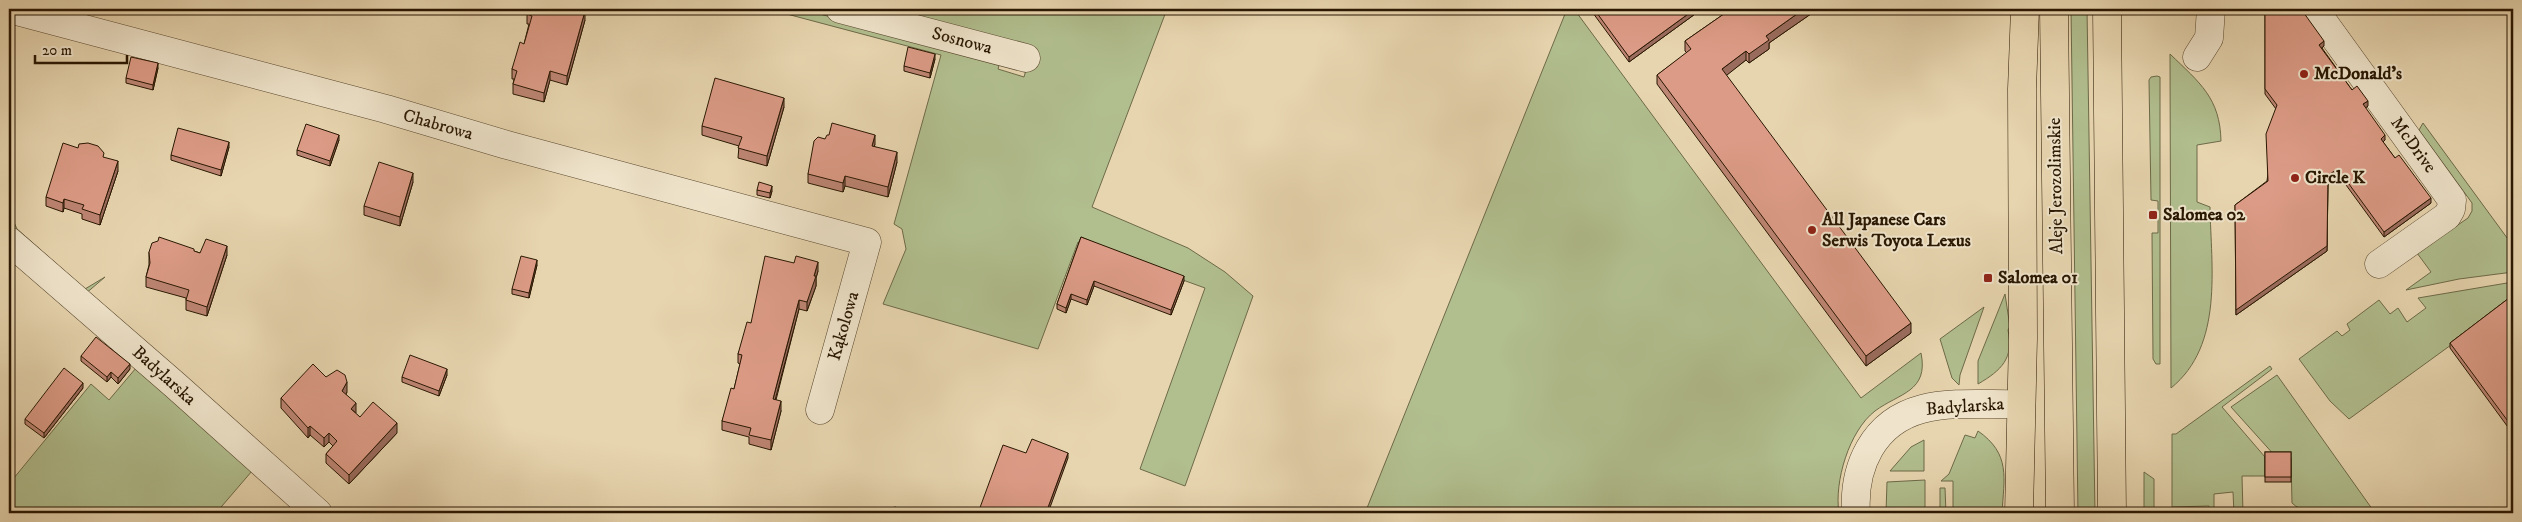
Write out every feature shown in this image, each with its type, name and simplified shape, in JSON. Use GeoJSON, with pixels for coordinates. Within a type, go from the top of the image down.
{"type":"FeatureCollection","features":[{"type":"Feature","properties":{"kind":"main road"},"geometry":{"type":"LineString","coordinates":[[2019,513],[2021,116],[2025,9]]}},
{"type":"Feature","properties":{"kind":"main road","name":"Aleje Jerozolimskie"},"geometry":{"type":"LineString","coordinates":[[2054,9],[2060,513]]}},
{"type":"Feature","properties":{"kind":"main road"},"geometry":{"type":"LineString","coordinates":[[2106,9],[2112,513]]}},
{"type":"Feature","properties":{"kind":"street","name":"Chabrowa"},"geometry":{"type":"LineString","coordinates":[[9,9],[386,109],[507,145],[867,242]]}},
{"type":"Feature","properties":{"kind":"street","name":"Sosnowa"},"geometry":{"type":"LineString","coordinates":[[840,9],[1026,58]]}},
{"type":"Feature","properties":{"kind":"street"},"geometry":{"type":"LineString","coordinates":[[2197,57],[2209,38],[2211,9]]}},
{"type":"Feature","properties":{"kind":"street","name":"McDrive"},"geometry":{"type":"LineString","coordinates":[[2314,9],[2452,200],[2451,209],[2447,216],[2380,264]]}},
{"type":"Feature","properties":{"kind":"street","name":"Badylarska"},"geometry":{"type":"LineString","coordinates":[[9,241],[168,378],[318,513]]}},
{"type":"Feature","properties":{"kind":"street","name":"Kąkolowa"},"geometry":{"type":"LineString","coordinates":[[820,410],[867,242]]}},
{"type":"Feature","properties":{"kind":"street","name":"Badylarska"},"geometry":{"type":"LineString","coordinates":[[1856,513],[1855,494],[1858,471],[1870,448],[1894,423],[1912,413],[1929,408],[2021,404]]}},
{"type":"Feature","properties":{"kind":"green space"},"geometry":{"type":"Polygon","coordinates":[[[768,9],[801,9],[1000,62],[998,69],[1024,77],[1032,49],[883,9],[1167,9],[1092,207],[1188,248],[1225,272],[1253,296],[1185,486],[1140,469],[1205,288],[1078,242],[1038,349],[883,304],[906,249],[902,229],[894,224],[941,55],[768,9]]]}},
{"type":"Feature","properties":{"kind":"green space"},"geometry":{"type":"Polygon","coordinates":[[[1567,9],[1574,9],[1861,398],[1921,353],[1921,376],[1916,384],[1910,390],[1875,411],[1858,431],[1851,444],[1841,472],[1838,501],[1839,513],[1365,513],[1567,9]]]}},
{"type":"Feature","properties":{"kind":"green space"},"geometry":{"type":"Polygon","coordinates":[[[2071,9],[2087,9],[2095,513],[2078,513],[2071,9]]]}},
{"type":"Feature","properties":{"kind":"green space"},"geometry":{"type":"Polygon","coordinates":[[[9,47],[12,48],[13,220],[17,229],[85,289],[105,277],[84,295],[11,229],[9,218],[9,47]]]}},
{"type":"Feature","properties":{"kind":"green space"},"geometry":{"type":"Polygon","coordinates":[[[2170,54],[2199,83],[2212,102],[2220,126],[2221,141],[2197,145],[2197,202],[2210,207],[2212,279],[2211,304],[2207,328],[2200,350],[2188,370],[2171,388],[2170,54]]]}},
{"type":"Feature","properties":{"kind":"green space"},"geometry":{"type":"Polygon","coordinates":[[[2151,77],[2160,77],[2160,364],[2156,364],[2153,359],[2152,233],[2158,233],[2158,201],[2151,200],[2149,80],[2151,77]]]}},
{"type":"Feature","properties":{"kind":"green space"},"geometry":{"type":"Polygon","coordinates":[[[2423,123],[2513,246],[2513,272],[2459,279],[2406,290],[2431,272],[2417,253],[2468,218],[2472,211],[2472,203],[2419,130],[2423,123]]]}},
{"type":"Feature","properties":{"kind":"green space"},"geometry":{"type":"Polygon","coordinates":[[[2513,282],[2513,300],[2349,419],[2330,401],[2299,359],[2337,331],[2342,336],[2350,330],[2347,324],[2379,300],[2390,314],[2398,308],[2407,322],[2426,308],[2418,298],[2513,282]]]}},
{"type":"Feature","properties":{"kind":"green space"},"geometry":{"type":"Polygon","coordinates":[[[2005,294],[2010,327],[2008,330],[2009,348],[2007,356],[1994,374],[1978,384],[1978,361],[2005,294]]]}},
{"type":"Feature","properties":{"kind":"green space"},"geometry":{"type":"Polygon","coordinates":[[[1984,307],[1960,375],[1959,385],[1952,378],[1940,339],[1984,307]]]}},
{"type":"Feature","properties":{"kind":"green space"},"geometry":{"type":"Polygon","coordinates":[[[2270,366],[2272,369],[2222,407],[2265,457],[2265,476],[2242,476],[2243,513],[2234,513],[2233,492],[2214,494],[2214,513],[2210,513],[2209,506],[2172,507],[2172,434],[2176,434],[2270,366]]]}},
{"type":"Feature","properties":{"kind":"green space"},"geometry":{"type":"Polygon","coordinates":[[[136,368],[252,471],[216,513],[9,513],[9,484],[91,384],[109,400],[136,368]]]}},
{"type":"Feature","properties":{"kind":"green space"},"geometry":{"type":"Polygon","coordinates":[[[2277,375],[2375,513],[2319,514],[2299,508],[2292,503],[2291,458],[2276,457],[2231,407],[2277,375]]]}},
{"type":"Feature","properties":{"kind":"green space"},"geometry":{"type":"Polygon","coordinates":[[[1978,431],[1989,440],[2001,458],[2004,478],[2002,513],[1953,513],[1953,481],[1941,481],[1949,474],[1965,435],[1975,438],[1978,431]]]}},
{"type":"Feature","properties":{"kind":"green space"},"geometry":{"type":"Polygon","coordinates":[[[1924,440],[1924,471],[1890,471],[1911,447],[1924,440]]]}},
{"type":"Feature","properties":{"kind":"green space"},"geometry":{"type":"Polygon","coordinates":[[[2144,472],[2154,479],[2154,513],[2144,513],[2144,472]]]}},
{"type":"Feature","properties":{"kind":"green space"},"geometry":{"type":"Polygon","coordinates":[[[1925,480],[1925,513],[1886,513],[1887,482],[1925,480]]]}},
{"type":"Feature","properties":{"kind":"green space"},"geometry":{"type":"Polygon","coordinates":[[[1940,488],[1945,488],[1946,513],[1940,513],[1940,488]]]}},
{"type":"Feature","properties":{"kind":"building"},"geometry":{"type":"Polygon","coordinates":[[[529,9],[579,9],[585,11],[567,76],[550,71],[544,93],[513,84],[517,71],[512,69],[520,42],[524,44],[532,16],[527,14],[529,9]]]}},
{"type":"Feature","properties":{"kind":"building"},"geometry":{"type":"Polygon","coordinates":[[[1594,9],[1695,9],[1629,57],[1594,9]]]}},
{"type":"Feature","properties":{"kind":"building"},"geometry":{"type":"Polygon","coordinates":[[[1731,9],[1804,9],[1766,36],[1769,40],[1749,54],[1746,51],[1722,69],[1911,323],[1866,356],[1657,75],[1691,49],[1685,41],[1731,9]]]}},
{"type":"Feature","properties":{"kind":"building"},"geometry":{"type":"Polygon","coordinates":[[[2265,9],[2301,9],[2324,41],[2319,45],[2352,90],[2357,86],[2368,101],[2363,104],[2385,135],[2381,139],[2395,158],[2399,155],[2431,198],[2384,232],[2338,169],[2328,175],[2327,246],[2236,310],[2235,205],[2268,181],[2266,134],[2277,105],[2265,89],[2265,9]]]}},
{"type":"Feature","properties":{"kind":"building"},"geometry":{"type":"Polygon","coordinates":[[[908,47],[935,54],[930,73],[904,66],[908,47]]]}},
{"type":"Feature","properties":{"kind":"building"},"geometry":{"type":"Polygon","coordinates":[[[131,57],[158,63],[153,85],[126,78],[131,57]]]}},
{"type":"Feature","properties":{"kind":"building"},"geometry":{"type":"Polygon","coordinates":[[[715,78],[784,98],[767,156],[738,148],[742,137],[702,126],[715,78]]]}},
{"type":"Feature","properties":{"kind":"building"},"geometry":{"type":"Polygon","coordinates":[[[832,123],[875,135],[872,146],[897,152],[888,187],[845,176],[843,183],[808,174],[814,141],[818,137],[825,139],[829,135],[832,123]]]}},
{"type":"Feature","properties":{"kind":"building"},"geometry":{"type":"Polygon","coordinates":[[[306,124],[339,135],[330,161],[297,150],[306,124]]]}},
{"type":"Feature","properties":{"kind":"building"},"geometry":{"type":"Polygon","coordinates":[[[178,128],[229,142],[221,170],[171,155],[178,128]]]}},
{"type":"Feature","properties":{"kind":"building"},"geometry":{"type":"Polygon","coordinates":[[[63,143],[78,148],[79,144],[88,143],[98,146],[104,153],[103,157],[118,161],[100,215],[82,209],[84,205],[64,199],[63,203],[46,197],[63,143]]]}},
{"type":"Feature","properties":{"kind":"building"},"geometry":{"type":"Polygon","coordinates":[[[379,162],[413,173],[400,217],[364,206],[379,162]]]}},
{"type":"Feature","properties":{"kind":"building"},"geometry":{"type":"Polygon","coordinates":[[[759,182],[772,186],[770,193],[757,190],[759,182]]]}},
{"type":"Feature","properties":{"kind":"building"},"geometry":{"type":"Polygon","coordinates":[[[159,237],[194,249],[194,251],[200,253],[206,239],[227,246],[207,307],[186,300],[189,290],[146,277],[150,263],[149,252],[152,243],[158,241],[159,237]]]}},
{"type":"Feature","properties":{"kind":"building"},"geometry":{"type":"Polygon","coordinates":[[[1081,237],[1184,276],[1171,310],[1094,281],[1087,300],[1071,294],[1066,308],[1057,304],[1081,237]]]}},
{"type":"Feature","properties":{"kind":"building"},"geometry":{"type":"Polygon","coordinates":[[[521,256],[537,260],[529,293],[512,289],[521,256]]]}},
{"type":"Feature","properties":{"kind":"building"},"geometry":{"type":"Polygon","coordinates":[[[765,256],[794,263],[796,256],[818,262],[814,276],[816,276],[807,302],[799,300],[786,349],[773,399],[781,401],[771,440],[749,435],[751,428],[722,421],[731,388],[734,389],[742,355],[738,354],[747,322],[751,323],[765,256]]]}},
{"type":"Feature","properties":{"kind":"building"},"geometry":{"type":"Polygon","coordinates":[[[2513,295],[2513,428],[2450,343],[2513,295]]]}},
{"type":"Feature","properties":{"kind":"building"},"geometry":{"type":"Polygon","coordinates":[[[96,337],[130,364],[118,378],[111,372],[107,377],[81,356],[96,337]]]}},
{"type":"Feature","properties":{"kind":"building"},"geometry":{"type":"Polygon","coordinates":[[[410,355],[447,369],[439,391],[402,377],[410,355]]]}},
{"type":"Feature","properties":{"kind":"building"},"geometry":{"type":"Polygon","coordinates":[[[313,364],[326,377],[337,370],[345,375],[347,382],[342,391],[356,403],[351,409],[360,417],[373,402],[397,423],[349,475],[326,454],[337,441],[329,433],[324,438],[310,426],[308,428],[281,398],[313,364]]]}},
{"type":"Feature","properties":{"kind":"building"},"geometry":{"type":"Polygon","coordinates":[[[64,368],[83,383],[44,433],[25,419],[64,368]]]}},
{"type":"Feature","properties":{"kind":"building"},"geometry":{"type":"Polygon","coordinates":[[[1032,439],[1068,453],[1046,513],[978,513],[1003,445],[1026,453],[1032,439]]]}},
{"type":"Feature","properties":{"kind":"building"},"geometry":{"type":"Polygon","coordinates":[[[2265,452],[2291,452],[2291,477],[2265,477],[2265,452]]]}},
{"type":"Feature","properties":{"kind":"building"},"geometry":{"type":"Polygon","coordinates":[[[895,507],[908,513],[888,513],[890,509],[895,507]]]}},
{"type":"Feature","properties":{"kind":"place","name":"McDonald's"},"geometry":{"type":"Point","coordinates":[2304,74]}},
{"type":"Feature","properties":{"kind":"place","name":"Circle K"},"geometry":{"type":"Point","coordinates":[2295,178]}},
{"type":"Feature","properties":{"kind":"place","name":"Salomea 02"},"geometry":{"type":"Point","coordinates":[2153,215]}},
{"type":"Feature","properties":{"kind":"place","name":"All Japanese Cars Serwis Toyota Lexus"},"geometry":{"type":"Point","coordinates":[1812,230]}},
{"type":"Feature","properties":{"kind":"place","name":"Salomea 01"},"geometry":{"type":"Point","coordinates":[1988,278]}}]}
